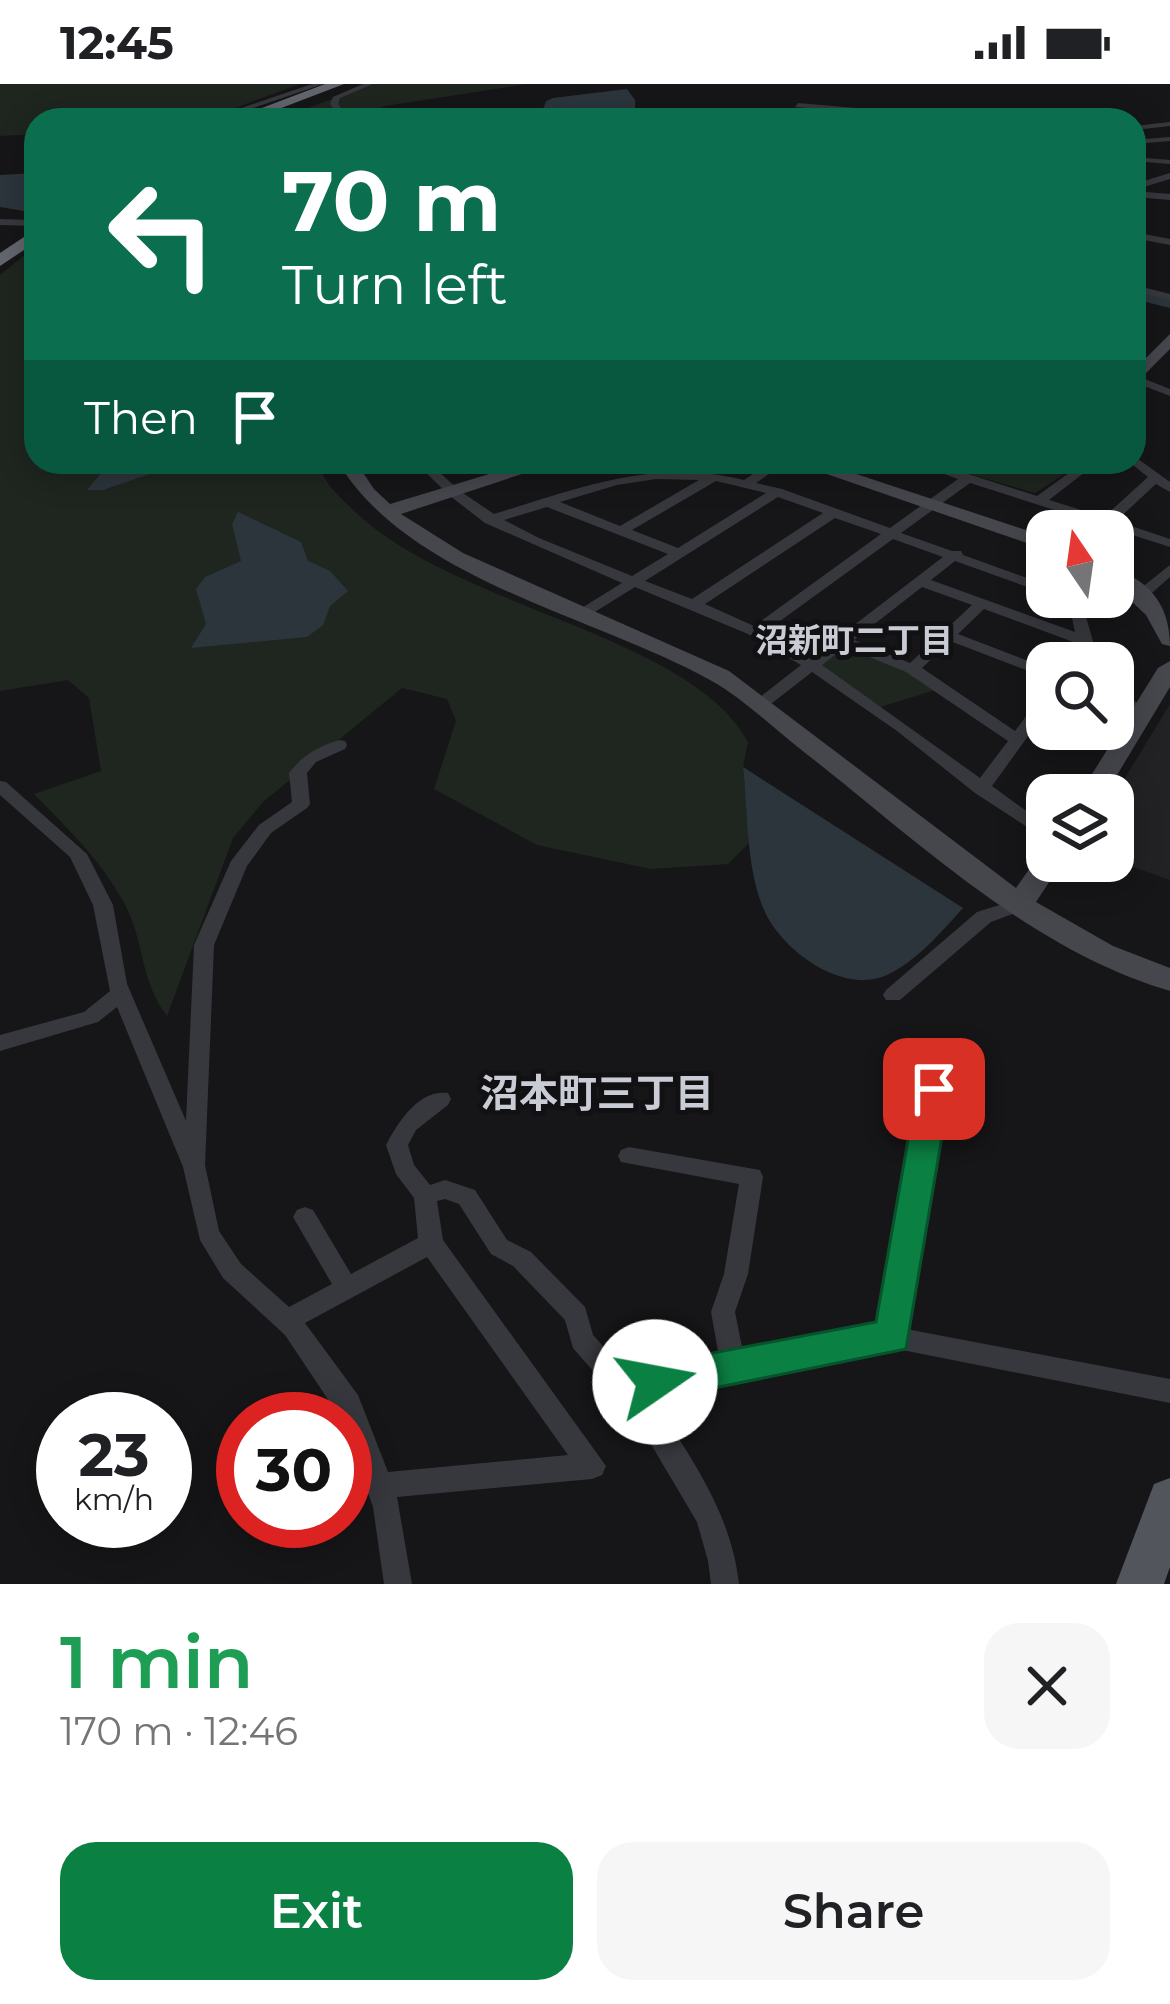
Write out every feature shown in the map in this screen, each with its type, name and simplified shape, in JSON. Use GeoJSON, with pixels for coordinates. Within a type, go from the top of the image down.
{"type":"FeatureCollection","features":[{"type":"Feature","properties":{"kind":"highway"},"geometry":{"type":"LineString","coordinates":[[270,108],[337,84]]}},
{"type":"Feature","properties":{"kind":"highway"},"geometry":{"type":"LineString","coordinates":[[284,108],[351,84]]}},
{"type":"Feature","properties":{"kind":"main road"},"geometry":{"type":"LineString","coordinates":[[1139,1584],[1170,1501]]}},
{"type":"Feature","properties":{"kind":"street"},"geometry":{"type":"LineString","coordinates":[[246,108],[319,84]]}},
{"type":"Feature","properties":{"kind":"street"},"geometry":{"type":"LineString","coordinates":[[337,108],[338,97],[369,84]]}},
{"type":"Feature","properties":{"kind":"street"},"geometry":{"type":"LineString","coordinates":[[798,105],[833,108]]}},
{"type":"Feature","properties":{"kind":"street"},"geometry":{"type":"LineString","coordinates":[[1154,160],[1170,153]]}},
{"type":"Feature","properties":{"kind":"street"},"geometry":{"type":"LineString","coordinates":[[1146,160],[1170,162]]}},
{"type":"Feature","properties":{"kind":"street"},"geometry":{"type":"LineString","coordinates":[[1146,203],[1148,196],[1170,197]]}},
{"type":"Feature","properties":{"kind":"street"},"geometry":{"type":"LineString","coordinates":[[1146,370],[1167,348]]}},
{"type":"Feature","properties":{"kind":"street"},"geometry":{"type":"LineString","coordinates":[[1146,470],[1170,488]]}},
{"type":"Feature","properties":{"kind":"street"},"geometry":{"type":"LineString","coordinates":[[354,474],[386,512],[456,557],[721,676],[1019,904],[1103,953],[1170,980]]}},
{"type":"Feature","properties":{"kind":"street"},"geometry":{"type":"LineString","coordinates":[[432,474],[448,492],[490,520],[694,604],[811,665],[1026,820]]}},
{"type":"Feature","properties":{"kind":"street"},"geometry":{"type":"LineString","coordinates":[[386,512],[509,474]]}},
{"type":"Feature","properties":{"kind":"street"},"geometry":{"type":"LineString","coordinates":[[748,483],[762,474]]}},
{"type":"Feature","properties":{"kind":"street"},"geometry":{"type":"LineString","coordinates":[[837,474],[1026,537]]}},
{"type":"Feature","properties":{"kind":"street"},"geometry":{"type":"LineString","coordinates":[[955,474],[1070,510]]}},
{"type":"Feature","properties":{"kind":"street"},"geometry":{"type":"LineString","coordinates":[[1040,500],[1076,474]]}},
{"type":"Feature","properties":{"kind":"street"},"geometry":{"type":"LineString","coordinates":[[490,520],[636,478],[715,477],[777,492],[1026,582]]}},
{"type":"Feature","properties":{"kind":"street"},"geometry":{"type":"LineString","coordinates":[[621,531],[715,477]]}},
{"type":"Feature","properties":{"kind":"street"},"geometry":{"type":"LineString","coordinates":[[754,632],[968,478]]}},
{"type":"Feature","properties":{"kind":"street"},"geometry":{"type":"LineString","coordinates":[[1120,510],[1156,478]]}},
{"type":"Feature","properties":{"kind":"street"},"geometry":{"type":"LineString","coordinates":[[585,612],[777,492]]}},
{"type":"Feature","properties":{"kind":"street"},"geometry":{"type":"LineString","coordinates":[[547,502],[679,553]]}},
{"type":"Feature","properties":{"kind":"street"},"geometry":{"type":"LineString","coordinates":[[694,604],[834,512]]}},
{"type":"Feature","properties":{"kind":"street"},"geometry":{"type":"LineString","coordinates":[[1134,531],[1170,542]]}},
{"type":"Feature","properties":{"kind":"street"},"geometry":{"type":"LineString","coordinates":[[761,704],[956,554]]}},
{"type":"Feature","properties":{"kind":"street"},"geometry":{"type":"LineString","coordinates":[[1141,595],[1170,568]]}},
{"type":"Feature","properties":{"kind":"street"},"geometry":{"type":"LineString","coordinates":[[920,581],[1085,641]]}},
{"type":"Feature","properties":{"kind":"street"},"geometry":{"type":"LineString","coordinates":[[1134,590],[1164,622],[1170,638]]}},
{"type":"Feature","properties":{"kind":"street"},"geometry":{"type":"LineString","coordinates":[[912,669],[981,604]]}},
{"type":"Feature","properties":{"kind":"street"},"geometry":{"type":"LineString","coordinates":[[1078,618],[1085,641]]}},
{"type":"Feature","properties":{"kind":"street"},"geometry":{"type":"LineString","coordinates":[[948,635],[1026,665]]}},
{"type":"Feature","properties":{"kind":"street"},"geometry":{"type":"LineString","coordinates":[[843,640],[912,669],[1018,740]]}},
{"type":"Feature","properties":{"kind":"street"},"geometry":{"type":"LineString","coordinates":[[1106,774],[1170,668]]}},
{"type":"Feature","properties":{"kind":"street"},"geometry":{"type":"LineString","coordinates":[[1134,706],[1146,711]]}},
{"type":"Feature","properties":{"kind":"street"},"geometry":{"type":"LineString","coordinates":[[981,789],[1026,729]]}},
{"type":"Feature","properties":{"kind":"street"},"geometry":{"type":"LineString","coordinates":[[194,1167],[204,945],[238,865],[265,829],[301,804],[298,773],[310,758],[339,745]]}},
{"type":"Feature","properties":{"kind":"street"},"geometry":{"type":"LineString","coordinates":[[0,786],[78,854],[104,905],[121,993],[194,1167],[208,1233],[232,1271],[286,1320],[349,1404],[387,1507],[398,1584]]}},
{"type":"Feature","properties":{"kind":"street"},"geometry":{"type":"LineString","coordinates":[[893,995],[984,916],[1019,904],[1034,882]]}},
{"type":"Feature","properties":{"kind":"street"},"geometry":{"type":"LineString","coordinates":[[0,1043],[91,1017],[121,993]]}},
{"type":"Feature","properties":{"kind":"street"},"geometry":{"type":"LineString","coordinates":[[892,1337],[934,1089]]}},
{"type":"Feature","properties":{"kind":"street"},"geometry":{"type":"LineString","coordinates":[[379,1486],[592,1466],[431,1243],[425,1196],[404,1168],[397,1145],[409,1124],[440,1099]]}},
{"type":"Feature","properties":{"kind":"street"},"geometry":{"type":"LineString","coordinates":[[628,1156],[752,1177],[736,1274],[723,1312],[733,1366]]}},
{"type":"Feature","properties":{"kind":"street"},"geometry":{"type":"LineString","coordinates":[[425,1196],[445,1189],[467,1197],[500,1247],[522,1259],[576,1315],[582,1340],[648,1414],[695,1490],[725,1561],[725,1584]]}},
{"type":"Feature","properties":{"kind":"street"},"geometry":{"type":"LineString","coordinates":[[305,1217],[346,1288]]}},
{"type":"Feature","properties":{"kind":"street"},"geometry":{"type":"LineString","coordinates":[[286,1320],[431,1243]]}},
{"type":"Feature","properties":{"kind":"street"},"geometry":{"type":"LineString","coordinates":[[648,1414],[655,1382],[833,1344],[892,1337],[1170,1390]]}},
{"type":"Feature","properties":{"kind":"shaded area"},"geometry":{"type":"Polygon","coordinates":[[[0,84],[300,84],[235,108],[24,108],[24,135],[0,136],[0,84]]]}},
{"type":"Feature","properties":{"kind":"shaded area"},"geometry":{"type":"Polygon","coordinates":[[[373,84],[527,84],[380,108],[308,108],[373,84]]]}},
{"type":"Feature","properties":{"kind":"shaded area"},"geometry":{"type":"Polygon","coordinates":[[[627,89],[635,108],[544,108],[553,98],[627,89]]]}},
{"type":"Feature","properties":{"kind":"shaded area"},"geometry":{"type":"Polygon","coordinates":[[[24,174],[24,211],[0,207],[0,175],[24,174]]]}},
{"type":"Feature","properties":{"kind":"shaded area"},"geometry":{"type":"Polygon","coordinates":[[[24,256],[24,474],[323,474],[349,506],[392,541],[445,570],[622,646],[675,673],[718,705],[748,742],[743,767],[751,841],[728,864],[651,869],[537,845],[434,789],[456,721],[447,699],[402,688],[263,802],[233,838],[167,1016],[151,988],[131,917],[115,887],[34,794],[101,771],[89,698],[68,680],[0,691],[0,275],[24,256]]]}},
{"type":"Feature","properties":{"kind":"shaded area"},"geometry":{"type":"Polygon","coordinates":[[[101,474],[149,474],[103,490],[87,490],[101,474]]]}},
{"type":"Feature","properties":{"kind":"shaded area"},"geometry":{"type":"Polygon","coordinates":[[[969,474],[1064,474],[1035,493],[969,474]]]}},
{"type":"Feature","properties":{"kind":"shaded area"},"geometry":{"type":"Polygon","coordinates":[[[238,512],[301,542],[308,561],[330,571],[348,591],[330,606],[323,625],[307,637],[191,648],[206,624],[196,589],[205,577],[241,561],[232,524],[238,512]]]}},
{"type":"Feature","properties":{"kind":"shaded area"},"geometry":{"type":"Polygon","coordinates":[[[844,645],[907,668],[935,690],[877,708],[816,666],[844,645]]]}},
{"type":"Feature","properties":{"kind":"shaded area"},"geometry":{"type":"Polygon","coordinates":[[[1170,704],[1170,880],[1134,867],[1134,774],[1128,774],[1170,704]]]}},
{"type":"Feature","properties":{"kind":"shaded area"},"geometry":{"type":"Polygon","coordinates":[[[743,767],[963,908],[918,954],[887,975],[850,979],[813,964],[781,937],[762,905],[750,855],[743,767]]]}},
{"type":"Feature","properties":{"kind":"waterway"},"geometry":{"type":"LineString","coordinates":[[1146,297],[1170,303]]}},
{"type":"Feature","properties":{"kind":"district","name":"沼新町二丁目"},"geometry":{"type":"Point","coordinates":[854,640]}},
{"type":"Feature","properties":{"kind":"district","name":"沼本町三丁目"},"geometry":{"type":"Point","coordinates":[597,1093]}},
{"type":"Feature","properties":{"kind":"route"},"geometry":{"type":"LineString","coordinates":[[655,1382],[833,1344],[892,1337],[934,1089]]}}]}
